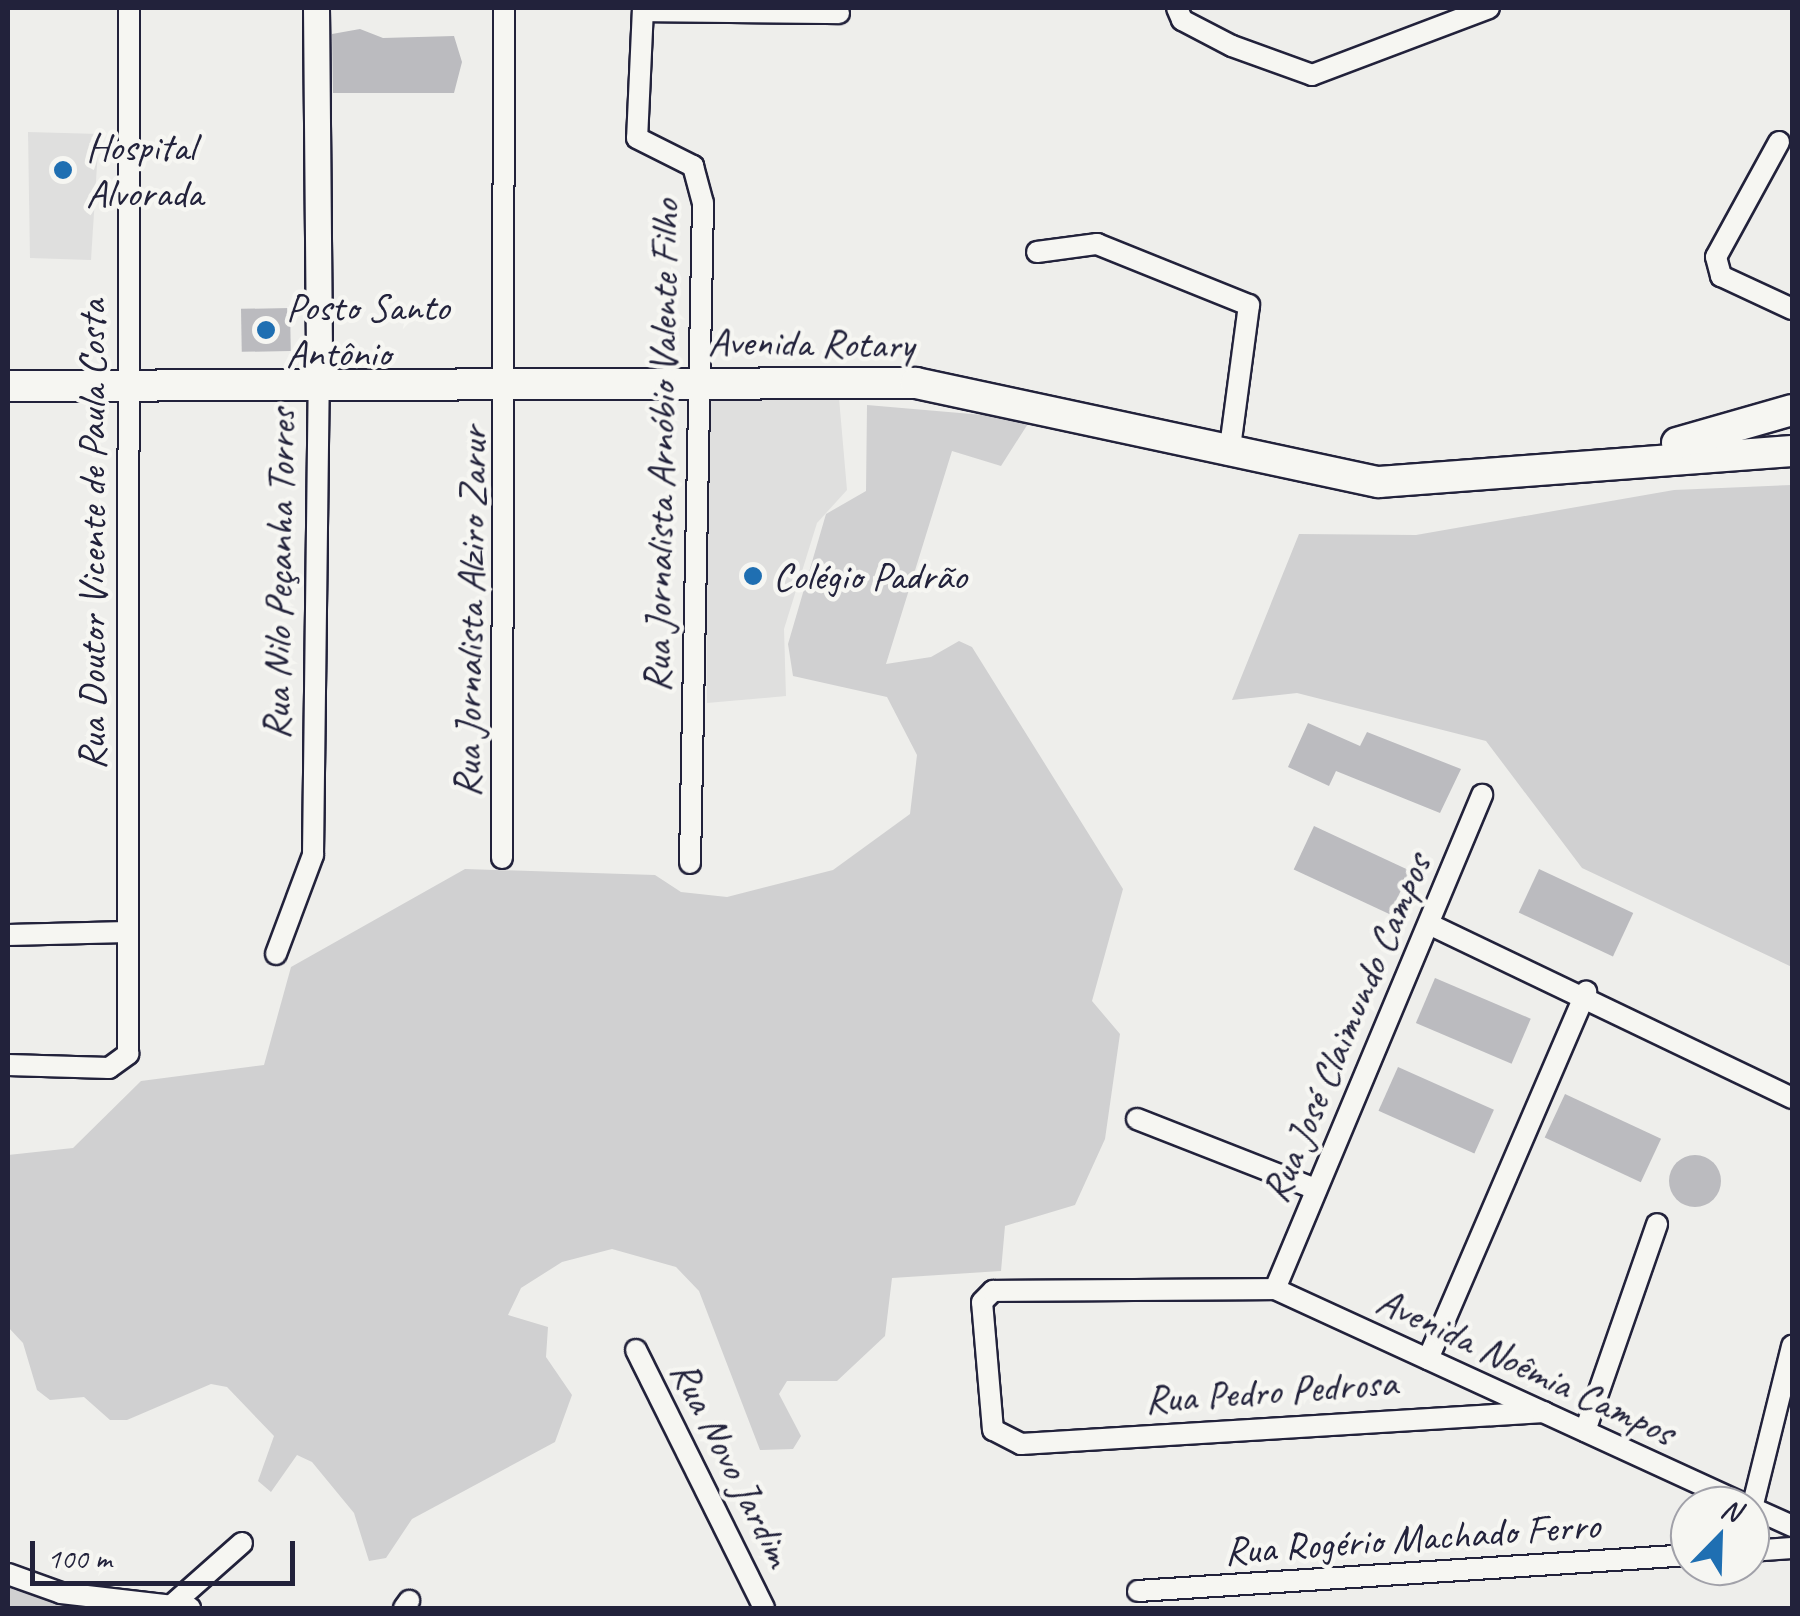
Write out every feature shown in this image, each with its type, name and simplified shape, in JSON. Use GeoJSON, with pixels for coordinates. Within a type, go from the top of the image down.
{"type":"FeatureCollection","features":[{"type":"Feature","properties":{"kind":"main road","name":"Avenida Rotary"},"geometry":{"type":"LineString","coordinates":[[8,386],[508,387],[698,381],[960,389],[1230,455],[1425,483],[1602,464]]}},
{"type":"Feature","properties":{"kind":"main road"},"geometry":{"type":"LineString","coordinates":[[1602,464],[1792,410]]}},
{"type":"Feature","properties":{"kind":"main road"},"geometry":{"type":"LineString","coordinates":[[1602,464],[1792,451]]}},
{"type":"Feature","properties":{"kind":"street","name":"Rua Doutor Vicente de Paula Costa"},"geometry":{"type":"LineString","coordinates":[[8,1064],[123,1062],[127,932],[129,8]]}},
{"type":"Feature","properties":{"kind":"street","name":"Rua Nilo Peçanha Torres"},"geometry":{"type":"LineString","coordinates":[[276,954],[314,855],[316,8]]}},
{"type":"Feature","properties":{"kind":"street","name":"Rua Jornalista Alziro Zarur"},"geometry":{"type":"LineString","coordinates":[[502,858],[508,387],[504,8]]}},
{"type":"Feature","properties":{"kind":"street"},"geometry":{"type":"LineString","coordinates":[[1177,8],[1182,20],[1245,52],[1312,74],[1490,8]]}},
{"type":"Feature","properties":{"kind":"street"},"geometry":{"type":"LineString","coordinates":[[644,9],[839,13]]}},
{"type":"Feature","properties":{"kind":"street","name":"Rua Jornalista Arnóbio Valente Filho"},"geometry":{"type":"LineString","coordinates":[[644,9],[637,138],[693,166],[702,187],[690,863]]}},
{"type":"Feature","properties":{"kind":"street"},"geometry":{"type":"LineString","coordinates":[[1779,142],[1716,257],[1721,276],[1792,309]]}},
{"type":"Feature","properties":{"kind":"street"},"geometry":{"type":"LineString","coordinates":[[1037,252],[1097,244],[1250,305],[1230,455]]}},
{"type":"Feature","properties":{"kind":"street","name":"Rua José Claimundo Campos"},"geometry":{"type":"LineString","coordinates":[[1275,1289],[1482,795]]}},
{"type":"Feature","properties":{"kind":"street"},"geometry":{"type":"LineString","coordinates":[[1430,924],[1586,992],[1792,1098]]}},
{"type":"Feature","properties":{"kind":"street"},"geometry":{"type":"LineString","coordinates":[[8,935],[127,932]]}},
{"type":"Feature","properties":{"kind":"street"},"geometry":{"type":"LineString","coordinates":[[1428,1359],[1586,992]]}},
{"type":"Feature","properties":{"kind":"street"},"geometry":{"type":"LineString","coordinates":[[1137,1120],[1316,1189]]}},
{"type":"Feature","properties":{"kind":"street"},"geometry":{"type":"LineString","coordinates":[[1585,1431],[1657,1224]]}},
{"type":"Feature","properties":{"kind":"street","name":"Avenida Noêmia Campos"},"geometry":{"type":"LineString","coordinates":[[1275,1289],[1704,1486]]}},
{"type":"Feature","properties":{"kind":"street","name":"Rua Pedro Pedrosa"},"geometry":{"type":"LineString","coordinates":[[1275,1289],[988,1293],[994,1430],[1005,1438],[1544,1412]]}},
{"type":"Feature","properties":{"kind":"street"},"geometry":{"type":"LineString","coordinates":[[1755,1486],[1792,1346]]}},
{"type":"Feature","properties":{"kind":"street","name":"Rua Novo Jardim"},"geometry":{"type":"LineString","coordinates":[[636,1350],[764,1608]]}},
{"type":"Feature","properties":{"kind":"street"},"geometry":{"type":"LineString","coordinates":[[1468,1378],[1468,1414]]}},
{"type":"Feature","properties":{"kind":"street"},"geometry":{"type":"LineString","coordinates":[[8,1574],[61,1593],[182,1606],[242,1543]]}},
{"type":"Feature","properties":{"kind":"street","name":"Rua Rogério Machado Ferro"},"geometry":{"type":"LineString","coordinates":[[1138,1592],[1670,1556]]}},
{"type":"Feature","properties":{"kind":"shaded area","name":"Hospital Alvorada"},"geometry":{"type":"Polygon","coordinates":[[[28,132],[99,134],[91,260],[30,258],[28,132]]]}},
{"type":"Feature","properties":{"kind":"shaded area","name":"Colégio Padrão"},"geometry":{"type":"Polygon","coordinates":[[[839,398],[847,490],[817,523],[784,629],[786,696],[707,703],[706,401],[839,398]]]}},
{"type":"Feature","properties":{"kind":"shaded area"},"geometry":{"type":"Polygon","coordinates":[[[867,405],[1031,419],[1001,466],[952,451],[886,664],[931,657],[959,641],[972,647],[1123,889],[1092,1001],[1120,1034],[1105,1139],[1075,1205],[1005,1226],[1001,1271],[892,1278],[885,1336],[837,1381],[787,1381],[779,1394],[801,1436],[793,1449],[760,1450],[699,1291],[676,1267],[612,1249],[562,1262],[521,1288],[508,1315],[548,1327],[546,1357],[572,1395],[555,1442],[412,1519],[386,1558],[369,1561],[354,1513],[312,1462],[297,1455],[271,1492],[258,1481],[274,1436],[227,1387],[211,1384],[127,1420],[110,1420],[84,1397],[50,1400],[37,1390],[23,1343],[8,1327],[8,1155],[73,1148],[141,1081],[264,1065],[291,967],[465,869],[655,875],[681,892],[727,897],[833,870],[910,814],[917,755],[887,697],[793,676],[788,644],[826,514],[866,491],[867,405]]]}},
{"type":"Feature","properties":{"kind":"shaded area"},"geometry":{"type":"Polygon","coordinates":[[[1792,485],[1792,967],[1582,868],[1486,741],[1297,693],[1232,700],[1299,534],[1416,535],[1674,490],[1792,485]]]}},
{"type":"Feature","properties":{"kind":"shaded area"},"geometry":{"type":"Polygon","coordinates":[[[8,1585],[14,1590],[119,1608],[8,1608],[8,1585]]]}},
{"type":"Feature","properties":{"kind":"building"},"geometry":{"type":"Polygon","coordinates":[[[360,29],[383,38],[454,36],[462,62],[454,93],[333,93],[332,34],[360,29]]]}},
{"type":"Feature","properties":{"kind":"building","name":"Posto Santo Antônio"},"geometry":{"type":"Polygon","coordinates":[[[290,308],[291,351],[242,352],[241,309],[290,308]]]}},
{"type":"Feature","properties":{"kind":"building"},"geometry":{"type":"Polygon","coordinates":[[[1308,723],[1360,746],[1367,732],[1461,769],[1440,813],[1336,771],[1329,786],[1288,767],[1308,723]]]}},
{"type":"Feature","properties":{"kind":"building"},"geometry":{"type":"Polygon","coordinates":[[[1314,826],[1410,871],[1390,914],[1294,870],[1314,826]]]}},
{"type":"Feature","properties":{"kind":"building"},"geometry":{"type":"Polygon","coordinates":[[[1539,869],[1633,913],[1613,956],[1519,913],[1539,869]]]}},
{"type":"Feature","properties":{"kind":"building"},"geometry":{"type":"Polygon","coordinates":[[[1435,978],[1531,1019],[1512,1064],[1416,1023],[1435,978]]]}},
{"type":"Feature","properties":{"kind":"building"},"geometry":{"type":"Polygon","coordinates":[[[1398,1067],[1494,1110],[1474,1154],[1378,1111],[1398,1067]]]}},
{"type":"Feature","properties":{"kind":"building"},"geometry":{"type":"Polygon","coordinates":[[[1565,1094],[1661,1139],[1641,1182],[1545,1138],[1565,1094]]]}},
{"type":"Feature","properties":{"kind":"building"},"geometry":{"type":"Polygon","coordinates":[[[1695,1155],[1714,1162],[1721,1181],[1714,1200],[1695,1207],[1676,1200],[1669,1181],[1676,1162],[1695,1155]]]}},
{"type":"Feature","properties":{"kind":"place","name":"Hospital Alvorada"},"geometry":{"type":"Point","coordinates":[63,170]}},
{"type":"Feature","properties":{"kind":"place","name":"Posto Santo Antônio"},"geometry":{"type":"Point","coordinates":[266,330]}},
{"type":"Feature","properties":{"kind":"place","name":"Colégio Padrão"},"geometry":{"type":"Point","coordinates":[753,576]}}]}
